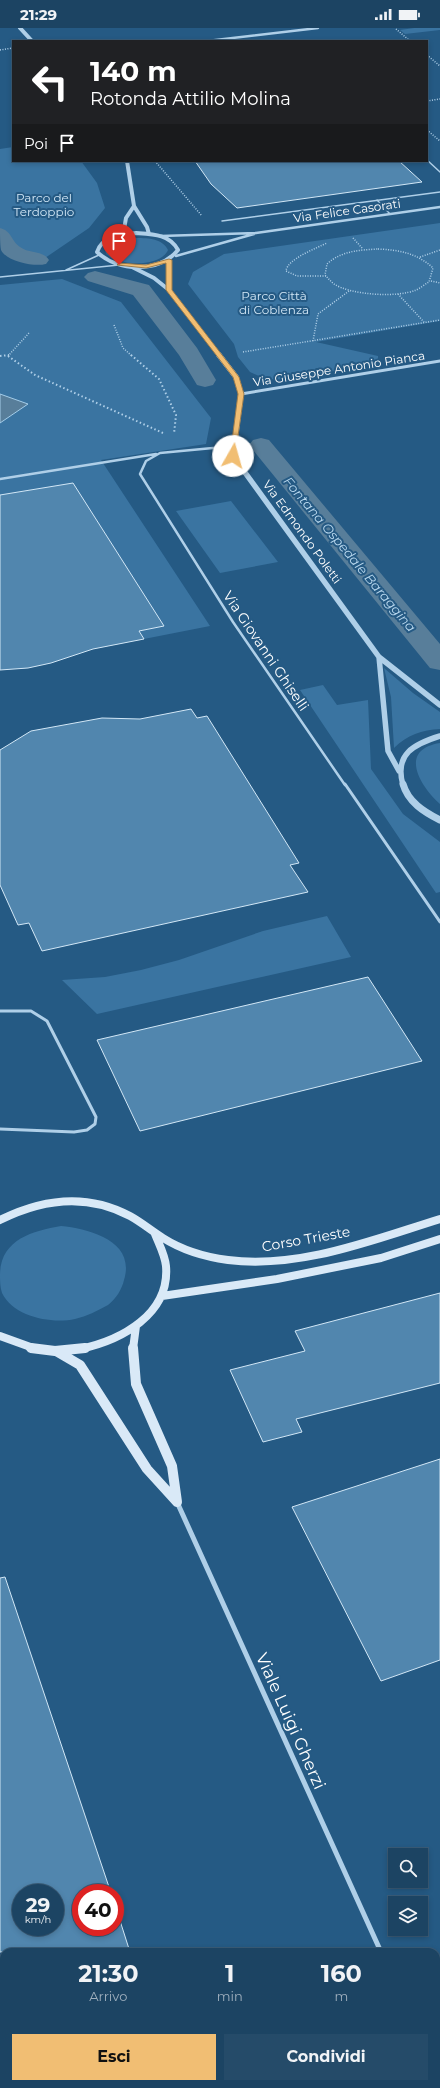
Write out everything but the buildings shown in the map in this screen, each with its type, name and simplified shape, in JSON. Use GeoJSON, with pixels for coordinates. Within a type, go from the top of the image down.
{"type":"FeatureCollection","features":[{"type":"Feature","properties":{"kind":"main road","name":"Corso Trieste"},"geometry":{"type":"LineString","coordinates":[[0,1220],[34,1205],[76,1201],[96,1203],[114,1208],[130,1216],[155,1234],[185,1251],[229,1260],[268,1261],[311,1255],[358,1244],[440,1219]]}},
{"type":"Feature","properties":{"kind":"main road"},"geometry":{"type":"LineString","coordinates":[[0,1336],[18,1344],[36,1349],[56,1351],[96,1346],[118,1338],[136,1326],[150,1313],[162,1296],[166,1266],[155,1234]]}},
{"type":"Feature","properties":{"kind":"main road"},"geometry":{"type":"LineString","coordinates":[[162,1296],[277,1279],[381,1258],[440,1239]]}},
{"type":"Feature","properties":{"kind":"main road"},"geometry":{"type":"LineString","coordinates":[[136,1326],[132,1353],[136,1384],[172,1466],[177,1502]]}},
{"type":"Feature","properties":{"kind":"main road"},"geometry":{"type":"LineString","coordinates":[[56,1351],[80,1365],[147,1469],[177,1502]]}},
{"type":"Feature","properties":{"kind":"street"},"geometry":{"type":"LineString","coordinates":[[20,28],[31,40]]}},
{"type":"Feature","properties":{"kind":"street"},"geometry":{"type":"LineString","coordinates":[[216,40],[318,28]]}},
{"type":"Feature","properties":{"kind":"street"},"geometry":{"type":"LineString","coordinates":[[127,162],[134,206],[147,227],[149,234]]}},
{"type":"Feature","properties":{"kind":"street"},"geometry":{"type":"LineString","coordinates":[[123,235],[126,218],[134,206]]}},
{"type":"Feature","properties":{"kind":"street","name":"Via Felice Casorati"},"geometry":{"type":"LineString","coordinates":[[256,233],[440,207]]}},
{"type":"Feature","properties":{"kind":"street"},"geometry":{"type":"LineString","coordinates":[[240,232],[256,233],[146,266],[119,265],[108,262],[99,255],[98,247],[103,242],[123,235],[149,234],[188,237],[240,232]]}},
{"type":"Feature","properties":{"kind":"street"},"geometry":{"type":"LineString","coordinates":[[161,236],[176,245],[178,250],[176,256]]}},
{"type":"Feature","properties":{"kind":"street"},"geometry":{"type":"LineString","coordinates":[[169,260],[169,290]]}},
{"type":"Feature","properties":{"kind":"street","name":"Via Edmondo Poletti"},"geometry":{"type":"LineString","coordinates":[[132,266],[154,278],[169,290],[236,377],[241,394],[233,456],[380,657],[440,705]]}},
{"type":"Feature","properties":{"kind":"street","name":"Via Giuseppe Antonio Pianca"},"geometry":{"type":"LineString","coordinates":[[241,394],[440,361]]}},
{"type":"Feature","properties":{"kind":"street"},"geometry":{"type":"LineString","coordinates":[[380,657],[388,751],[399,771],[401,782],[410,797],[437,818],[440,825]]}},
{"type":"Feature","properties":{"kind":"street"},"geometry":{"type":"LineString","coordinates":[[399,771],[406,752],[415,744],[429,738],[440,736]]}},
{"type":"Feature","properties":{"kind":"street","name":"Viale Luigi Gherzi"},"geometry":{"type":"LineString","coordinates":[[177,1502],[379,1948]]}},
{"type":"Feature","properties":{"kind":"lane"},"geometry":{"type":"LineString","coordinates":[[428,161],[440,172]]}},
{"type":"Feature","properties":{"kind":"lane"},"geometry":{"type":"LineString","coordinates":[[222,221],[440,192]]}},
{"type":"Feature","properties":{"kind":"lane"},"geometry":{"type":"LineString","coordinates":[[377,200],[390,214]]}},
{"type":"Feature","properties":{"kind":"lane"},"geometry":{"type":"LineString","coordinates":[[63,272],[99,255]]}},
{"type":"Feature","properties":{"kind":"lane"},"geometry":{"type":"LineString","coordinates":[[0,277],[63,272],[119,265]]}},
{"type":"Feature","properties":{"kind":"lane"},"geometry":{"type":"LineString","coordinates":[[0,479],[160,453],[234,446]]}},
{"type":"Feature","properties":{"kind":"lane","name":"Via Giovanni Ghiselli"},"geometry":{"type":"LineString","coordinates":[[160,453],[146,461],[140,474],[233,622],[440,922]]}},
{"type":"Feature","properties":{"kind":"lane"},"geometry":{"type":"LineString","coordinates":[[0,1011],[31,1011],[47,1021],[96,1117],[95,1124],[87,1130],[74,1132],[0,1129]]}},
{"type":"Feature","properties":{"kind":"path"},"geometry":{"type":"LineString","coordinates":[[396,29],[409,40]]}},
{"type":"Feature","properties":{"kind":"path"},"geometry":{"type":"LineString","coordinates":[[0,50],[12,48]]}},
{"type":"Feature","properties":{"kind":"path"},"geometry":{"type":"LineString","coordinates":[[428,56],[440,66]]}},
{"type":"Feature","properties":{"kind":"path"},"geometry":{"type":"LineString","coordinates":[[428,101],[440,99]]}},
{"type":"Feature","properties":{"kind":"path"},"geometry":{"type":"LineString","coordinates":[[428,131],[440,141]]}},
{"type":"Feature","properties":{"kind":"path"},"geometry":{"type":"LineString","coordinates":[[156,162],[206,221]]}},
{"type":"Feature","properties":{"kind":"path"},"geometry":{"type":"LineString","coordinates":[[350,235],[364,250]]}},
{"type":"Feature","properties":{"kind":"path"},"geometry":{"type":"LineString","coordinates":[[326,276],[297,276],[286,271],[286,268],[292,261],[329,242]]}},
{"type":"Feature","properties":{"kind":"path"},"geometry":{"type":"LineString","coordinates":[[364,250],[393,250],[419,257],[433,268],[434,274],[431,281],[412,291],[398,294],[365,294],[350,291],[337,286],[326,276],[325,267],[330,261],[344,254],[364,250]]}},
{"type":"Feature","properties":{"kind":"path"},"geometry":{"type":"LineString","coordinates":[[419,257],[440,250]]}},
{"type":"Feature","properties":{"kind":"path"},"geometry":{"type":"LineString","coordinates":[[431,281],[440,283]]}},
{"type":"Feature","properties":{"kind":"path"},"geometry":{"type":"LineString","coordinates":[[313,341],[318,314],[350,291]]}},
{"type":"Feature","properties":{"kind":"path"},"geometry":{"type":"LineString","coordinates":[[398,294],[424,322]]}},
{"type":"Feature","properties":{"kind":"path"},"geometry":{"type":"LineString","coordinates":[[236,353],[440,320]]}},
{"type":"Feature","properties":{"kind":"path"},"geometry":{"type":"LineString","coordinates":[[114,325],[123,348],[159,379],[176,415],[173,438]]}},
{"type":"Feature","properties":{"kind":"path"},"geometry":{"type":"LineString","coordinates":[[8,356],[29,332]]}},
{"type":"Feature","properties":{"kind":"path"},"geometry":{"type":"LineString","coordinates":[[0,356],[8,356],[35,375],[166,435]]}},
{"type":"Feature","properties":{"kind":"green space"},"geometry":{"type":"Polygon","coordinates":[[[414,28],[440,28],[440,30],[405,34],[400,30],[414,28]]]}},
{"type":"Feature","properties":{"kind":"green space","name":"Parco del Terdoppio"},"geometry":{"type":"Polygon","coordinates":[[[12,147],[12,162],[82,162],[97,183],[105,208],[89,228],[45,258],[8,246],[0,232],[0,149],[12,147]]]}},
{"type":"Feature","properties":{"kind":"green space","name":"Parco Città di Coblenza"},"geometry":{"type":"Polygon","coordinates":[[[440,223],[440,321],[316,342],[378,356],[378,361],[373,365],[276,380],[261,377],[250,372],[238,357],[234,344],[188,284],[193,272],[224,254],[440,223]]]}},
{"type":"Feature","properties":{"kind":"green space"},"geometry":{"type":"Polygon","coordinates":[[[131,238],[147,238],[157,240],[168,250],[164,256],[157,260],[138,263],[120,261],[106,254],[105,250],[113,242],[131,238]]]}},
{"type":"Feature","properties":{"kind":"green space"},"geometry":{"type":"Polygon","coordinates":[[[62,279],[121,302],[211,418],[206,444],[101,460],[210,626],[93,649],[51,663],[28,668],[0,670],[0,285],[62,279]]]}},
{"type":"Feature","properties":{"kind":"green space"},"geometry":{"type":"Polygon","coordinates":[[[231,501],[278,562],[220,573],[176,511],[231,501]]]}},
{"type":"Feature","properties":{"kind":"green space"},"geometry":{"type":"Polygon","coordinates":[[[384,668],[413,693],[440,712],[440,729],[415,734],[399,743],[394,748],[391,697],[384,668]]]}},
{"type":"Feature","properties":{"kind":"green space"},"geometry":{"type":"Polygon","coordinates":[[[323,685],[337,705],[368,700],[371,769],[403,814],[440,842],[440,892],[436,893],[300,690],[323,685]]]}},
{"type":"Feature","properties":{"kind":"green space"},"geometry":{"type":"Polygon","coordinates":[[[440,743],[440,804],[420,779],[416,761],[419,753],[427,747],[440,743]]]}},
{"type":"Feature","properties":{"kind":"green space"},"geometry":{"type":"Polygon","coordinates":[[[327,916],[351,957],[97,1014],[62,980],[105,977],[141,970],[179,960],[263,931],[327,916]]]}},
{"type":"Feature","properties":{"kind":"green space"},"geometry":{"type":"Polygon","coordinates":[[[61,1226],[85,1230],[97,1234],[117,1247],[123,1256],[126,1267],[124,1280],[118,1294],[111,1303],[84,1316],[65,1320],[34,1317],[15,1308],[2,1293],[0,1286],[1,1263],[5,1253],[20,1239],[29,1234],[61,1226]]]}},
{"type":"Feature","properties":{"kind":"shaded area"},"geometry":{"type":"Polygon","coordinates":[[[0,394],[28,404],[0,423],[0,394]]]}},
{"type":"Feature","properties":{"kind":"waterway","name":"Fontana Ospedale Baraggina"},"geometry":{"type":"LineString","coordinates":[[0,234],[13,252],[39,260]]}},
{"type":"Feature","properties":{"kind":"waterway","name":"Fontana Ospedale Baraggina"},"geometry":{"type":"LineString","coordinates":[[95,277],[141,290],[189,353],[205,380]]}},
{"type":"Feature","properties":{"kind":"waterway","name":"Fontana Ospedale Baraggina"},"geometry":{"type":"LineString","coordinates":[[261,445],[440,662]]}},
{"type":"Feature","properties":{"kind":"route"},"geometry":{"type":"LineString","coordinates":[[119,265],[146,266],[169,260],[169,290],[236,377],[241,394],[233,456]]}}]}
